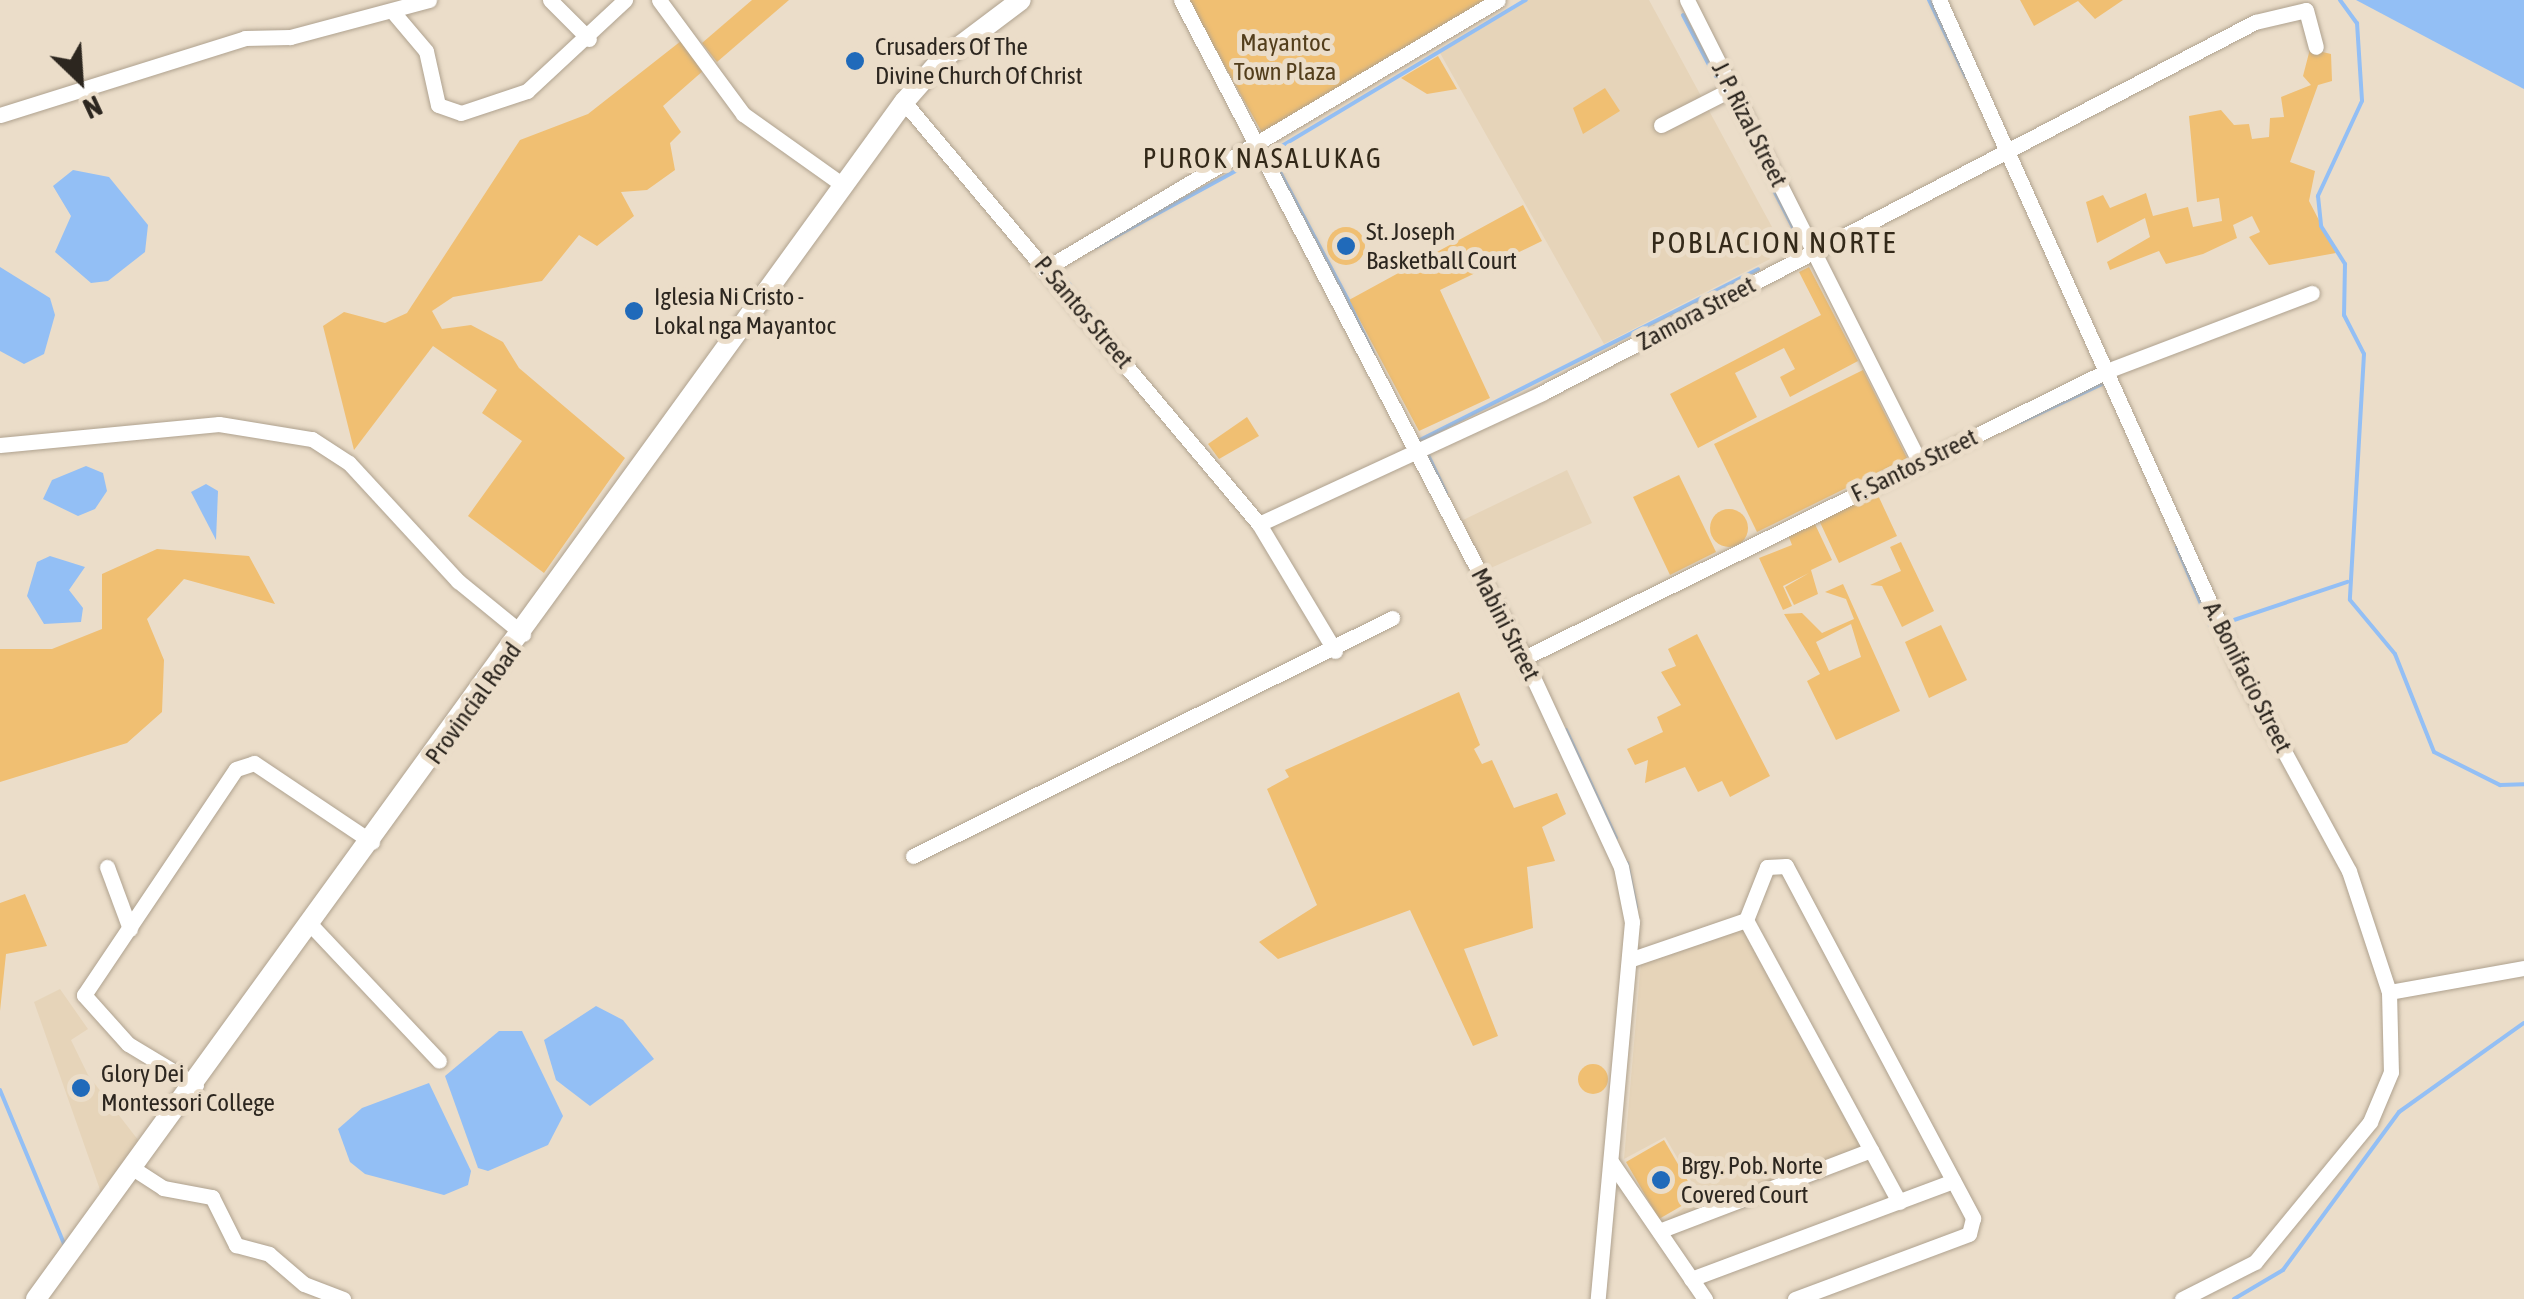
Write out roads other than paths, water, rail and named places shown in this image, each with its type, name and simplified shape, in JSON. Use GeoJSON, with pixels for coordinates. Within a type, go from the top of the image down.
{"type":"FeatureCollection","features":[{"type":"Feature","properties":{"kind":"main road","name":"Provincial Road"},"geometry":{"type":"LineString","coordinates":[[36,1299],[312,926],[904,102],[950,52],[1020,0]]}},
{"type":"Feature","properties":{"kind":"street"},"geometry":{"type":"LineString","coordinates":[[0,115],[245,38],[290,37],[428,0]]}},
{"type":"Feature","properties":{"kind":"street"},"geometry":{"type":"LineString","coordinates":[[550,0],[589,40]]}},
{"type":"Feature","properties":{"kind":"street"},"geometry":{"type":"LineString","coordinates":[[394,12],[426,50],[438,105],[461,114],[527,91],[589,40],[625,0]]}},
{"type":"Feature","properties":{"kind":"street"},"geometry":{"type":"LineString","coordinates":[[659,0],[743,114],[843,185]]}},
{"type":"Feature","properties":{"kind":"street","name":"Mabini Street"},"geometry":{"type":"LineString","coordinates":[[1181,0],[1524,658],[1621,867],[1630,960],[1598,1299]]}},
{"type":"Feature","properties":{"kind":"street"},"geometry":{"type":"LineString","coordinates":[[1048,267],[1259,148],[1498,0]]}},
{"type":"Feature","properties":{"kind":"street","name":"J. P. Rizal Street"},"geometry":{"type":"LineString","coordinates":[[1687,0],[1920,463]]}},
{"type":"Feature","properties":{"kind":"street","name":"A. Bonifacio Street"},"geometry":{"type":"LineString","coordinates":[[1939,0],[2109,370],[2241,672],[2350,870],[2389,992],[2391,1072],[2370,1122],[2255,1262],[2182,1299]]}},
{"type":"Feature","properties":{"kind":"street","name":"Zamora Street"},"geometry":{"type":"LineString","coordinates":[[1260,524],[1813,250],[2005,145],[2288,8],[2312,16],[2316,47]]}},
{"type":"Feature","properties":{"kind":"street"},"geometry":{"type":"LineString","coordinates":[[1661,125],[1732,89]]}},
{"type":"Feature","properties":{"kind":"street","name":"P. Santos Street"},"geometry":{"type":"LineString","coordinates":[[904,102],[1048,267],[1260,524],[1334,652]]}},
{"type":"Feature","properties":{"kind":"street","name":"F. Santos Street"},"geometry":{"type":"LineString","coordinates":[[1524,658],[2109,370],[2312,293]]}},
{"type":"Feature","properties":{"kind":"street"},"geometry":{"type":"LineString","coordinates":[[0,445],[219,424],[312,440],[349,463],[458,581],[523,634]]}},
{"type":"Feature","properties":{"kind":"street"},"geometry":{"type":"LineString","coordinates":[[912,856],[1334,652],[1392,618]]}},
{"type":"Feature","properties":{"kind":"street"},"geometry":{"type":"LineString","coordinates":[[196,1085],[128,1044],[87,1004],[130,930],[245,764],[372,842]]}},
{"type":"Feature","properties":{"kind":"street"},"geometry":{"type":"LineString","coordinates":[[1630,960],[1746,920],[1767,867],[1786,866],[1974,1222],[1969,1234],[1795,1299]]}},
{"type":"Feature","properties":{"kind":"street"},"geometry":{"type":"LineString","coordinates":[[107,867],[130,930]]}},
{"type":"Feature","properties":{"kind":"street"},"geometry":{"type":"LineString","coordinates":[[1746,920],[1899,1202]]}},
{"type":"Feature","properties":{"kind":"street"},"geometry":{"type":"LineString","coordinates":[[312,926],[439,1061]]}},
{"type":"Feature","properties":{"kind":"street"},"geometry":{"type":"LineString","coordinates":[[2389,992],[2524,968]]}},
{"type":"Feature","properties":{"kind":"street"},"geometry":{"type":"LineString","coordinates":[[1659,1232],[1871,1150]]}},
{"type":"Feature","properties":{"kind":"street"},"geometry":{"type":"LineString","coordinates":[[1612,1162],[1705,1299]]}},
{"type":"Feature","properties":{"kind":"street"},"geometry":{"type":"LineString","coordinates":[[134,1169],[163,1188],[212,1197],[232,1242],[343,1299]]}},
{"type":"Feature","properties":{"kind":"street"},"geometry":{"type":"LineString","coordinates":[[1691,1279],[1953,1181]]}},
{"type":"Feature","properties":{"kind":"water"},"geometry":{"type":"Polygon","coordinates":[[[2356,0],[2524,0],[2524,89],[2522,88],[2356,0]]]}},
{"type":"Feature","properties":{"kind":"water"},"geometry":{"type":"Polygon","coordinates":[[[73,170],[109,177],[148,225],[145,252],[108,281],[91,283],[55,252],[71,216],[53,186],[73,170]]]}},
{"type":"Feature","properties":{"kind":"water"},"geometry":{"type":"Polygon","coordinates":[[[0,267],[50,298],[55,315],[44,354],[24,364],[0,351],[0,267]]]}},
{"type":"Feature","properties":{"kind":"water"},"geometry":{"type":"Polygon","coordinates":[[[86,466],[103,473],[107,491],[95,509],[78,516],[43,499],[52,480],[86,466]]]}},
{"type":"Feature","properties":{"kind":"water"},"geometry":{"type":"Polygon","coordinates":[[[206,484],[218,491],[216,540],[191,492],[206,484]]]}},
{"type":"Feature","properties":{"kind":"water"},"geometry":{"type":"Polygon","coordinates":[[[50,556],[85,567],[69,590],[83,608],[81,622],[44,624],[27,596],[37,562],[50,556]]]}},
{"type":"Feature","properties":{"kind":"water"},"geometry":{"type":"Polygon","coordinates":[[[596,1006],[623,1020],[654,1059],[590,1106],[556,1080],[544,1040],[596,1006]]]}},
{"type":"Feature","properties":{"kind":"water"},"geometry":{"type":"Polygon","coordinates":[[[499,1031],[522,1031],[563,1116],[548,1145],[488,1171],[478,1168],[445,1076],[499,1031]]]}},
{"type":"Feature","properties":{"kind":"water"},"geometry":{"type":"Polygon","coordinates":[[[429,1083],[471,1171],[468,1185],[444,1195],[365,1174],[350,1162],[338,1129],[362,1108],[429,1083]]]}},
{"type":"Feature","properties":{"kind":"waterway"},"geometry":{"type":"LineString","coordinates":[[1348,300],[1270,153],[1526,0]]}},
{"type":"Feature","properties":{"kind":"waterway"},"geometry":{"type":"LineString","coordinates":[[1929,0],[1966,77]]}},
{"type":"Feature","properties":{"kind":"waterway"},"geometry":{"type":"LineString","coordinates":[[2340,0],[2357,23],[2362,101],[2318,196],[2321,226],[2345,264],[2344,315],[2364,354],[2350,600],[2395,654],[2434,752],[2500,785],[2524,784]]}},
{"type":"Feature","properties":{"kind":"waterway"},"geometry":{"type":"LineString","coordinates":[[1683,15],[1722,90]]}},
{"type":"Feature","properties":{"kind":"waterway"},"geometry":{"type":"LineString","coordinates":[[1726,97],[1801,243]]}},
{"type":"Feature","properties":{"kind":"waterway"},"geometry":{"type":"LineString","coordinates":[[1096,247],[1237,170]]}},
{"type":"Feature","properties":{"kind":"waterway"},"geometry":{"type":"LineString","coordinates":[[1057,269],[1104,327]]}},
{"type":"Feature","properties":{"kind":"waterway"},"geometry":{"type":"LineString","coordinates":[[1418,441],[1758,269]]}},
{"type":"Feature","properties":{"kind":"waterway"},"geometry":{"type":"LineString","coordinates":[[1349,303],[1373,353]]}},
{"type":"Feature","properties":{"kind":"waterway"},"geometry":{"type":"LineString","coordinates":[[2021,422],[2108,381]]}},
{"type":"Feature","properties":{"kind":"waterway"},"geometry":{"type":"LineString","coordinates":[[1428,455],[1446,493]]}},
{"type":"Feature","properties":{"kind":"waterway"},"geometry":{"type":"LineString","coordinates":[[2177,547],[2212,630]]}},
{"type":"Feature","properties":{"kind":"waterway"},"geometry":{"type":"LineString","coordinates":[[2228,622],[2347,582]]}},
{"type":"Feature","properties":{"kind":"waterway"},"geometry":{"type":"LineString","coordinates":[[1566,730],[1616,838]]}},
{"type":"Feature","properties":{"kind":"waterway"},"geometry":{"type":"LineString","coordinates":[[1627,863],[1636,907]]}},
{"type":"Feature","properties":{"kind":"waterway"},"geometry":{"type":"LineString","coordinates":[[2234,1299],[2283,1270],[2399,1112],[2524,1023]]}},
{"type":"Feature","properties":{"kind":"waterway"},"geometry":{"type":"LineString","coordinates":[[0,1090],[65,1246]]}},
{"type":"Feature","properties":{"kind":"place","name":"Crusaders Of The Divine Church Of Christ"},"geometry":{"type":"Point","coordinates":[855,61]}},
{"type":"Feature","properties":{"kind":"place","name":"St. Joseph Basketball Court"},"geometry":{"type":"Point","coordinates":[1346,246]}},
{"type":"Feature","properties":{"kind":"place","name":"Iglesia Ni Cristo - Lokal nga Mayantoc"},"geometry":{"type":"Point","coordinates":[634,311]}},
{"type":"Feature","properties":{"kind":"place","name":"Glory Dei Montessori College"},"geometry":{"type":"Point","coordinates":[81,1088]}},
{"type":"Feature","properties":{"kind":"place","name":"Brgy. Pob. Norte Covered Court"},"geometry":{"type":"Point","coordinates":[1661,1180]}},
{"type":"Feature","properties":{"kind":"district","name":"PUROK NASALUKAG"},"geometry":{"type":"Point","coordinates":[1263,158]}},
{"type":"Feature","properties":{"kind":"district","name":"POBLACION NORTE"},"geometry":{"type":"Point","coordinates":[1774,242]}},
{"type":"Feature","properties":{"kind":"park label","name":"Mayantoc Town Plaza"},"geometry":{"type":"Point","coordinates":[1285,58]}}]}
